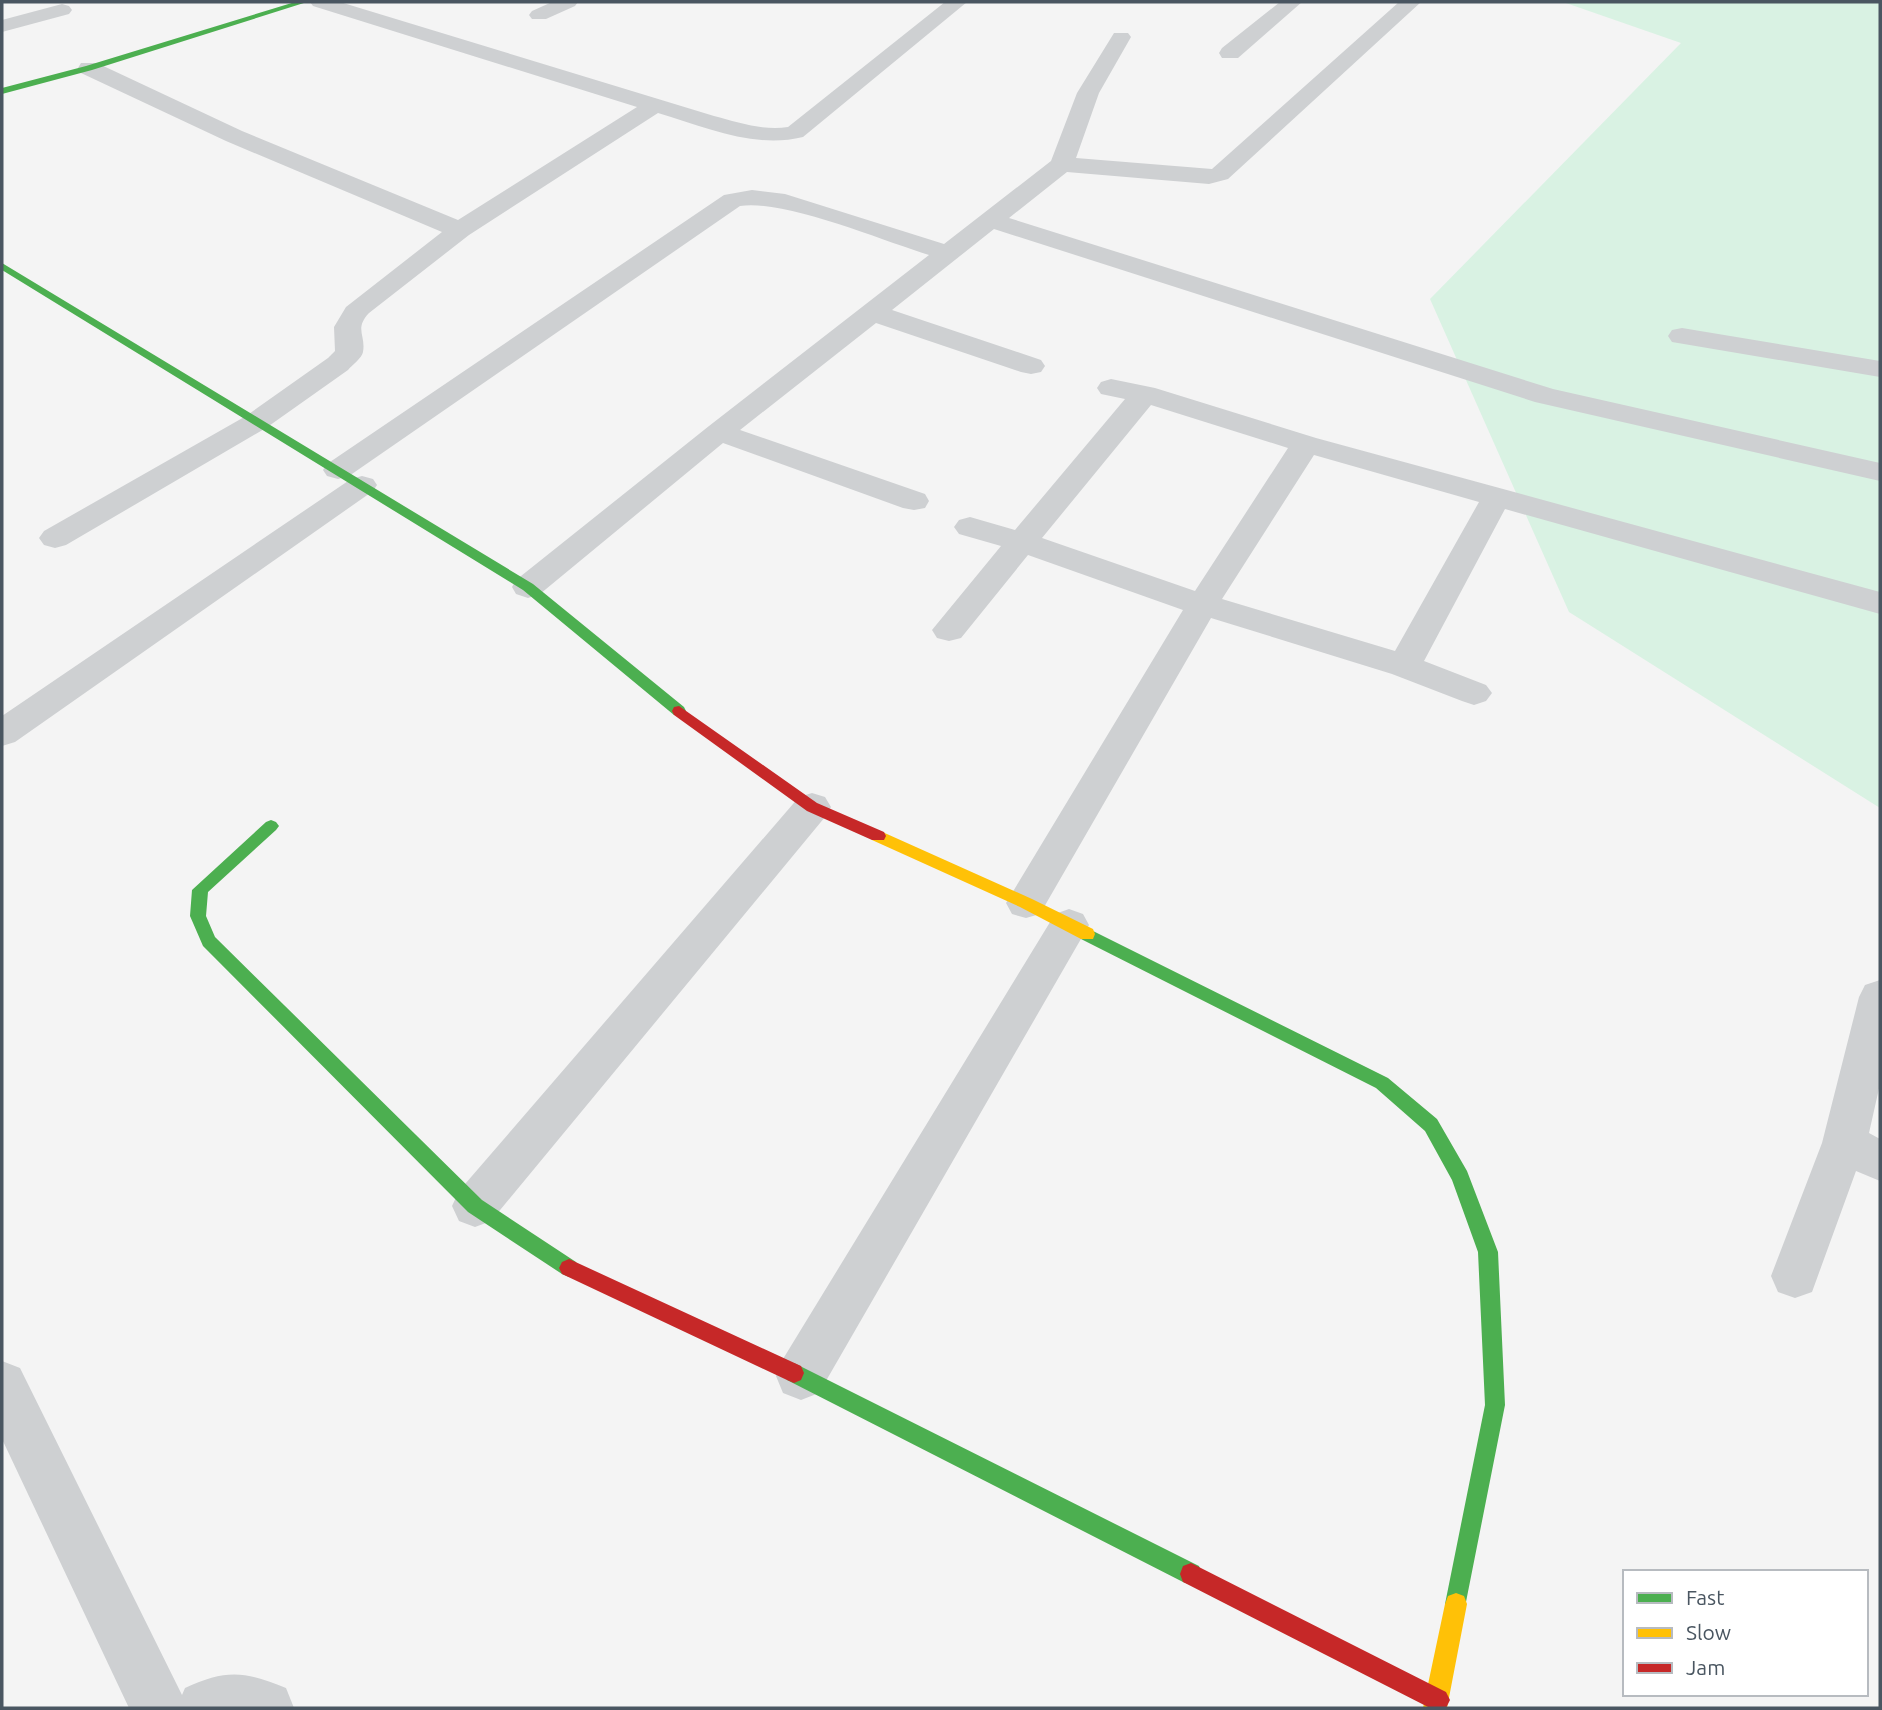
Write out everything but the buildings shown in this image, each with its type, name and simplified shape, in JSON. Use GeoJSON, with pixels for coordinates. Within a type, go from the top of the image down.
{"type":"FeatureCollection","features":[{"type":"Feature","properties":{"kind":"street"},"geometry":{"type":"LineString","coordinates":[[2,91],[89,68],[303,2]]}},
{"type":"Feature","properties":{"kind":"street"},"geometry":{"type":"LineString","coordinates":[[320,2],[655,105],[766,136],[795,132],[957,2]]}},
{"type":"Feature","properties":{"kind":"street"},"geometry":{"type":"LineString","coordinates":[[539,15],[568,2]]}},
{"type":"Feature","properties":{"kind":"street"},"geometry":{"type":"LineString","coordinates":[[1230,53],[1293,2]]}},
{"type":"Feature","properties":{"kind":"street"},"geometry":{"type":"LineString","coordinates":[[1062,164],[1209,177],[1220,174],[1411,2]]}},
{"type":"Feature","properties":{"kind":"street"},"geometry":{"type":"LineString","coordinates":[[2,26],[62,10]]}},
{"type":"Feature","properties":{"kind":"street"},"geometry":{"type":"LineString","coordinates":[[528,587],[719,432],[1062,164],[1088,93],[1121,37]]}},
{"type":"Feature","properties":{"kind":"street"},"geometry":{"type":"LineString","coordinates":[[89,68],[234,136],[460,230]]}},
{"type":"Feature","properties":{"kind":"street"},"geometry":{"type":"LineString","coordinates":[[55,538],[256,422],[338,364],[349,352],[345,327],[360,306],[460,230],[655,105]]}},
{"type":"Feature","properties":{"kind":"street"},"geometry":{"type":"LineString","coordinates":[[2,733],[733,200],[752,197],[785,201],[947,253]]}},
{"type":"Feature","properties":{"kind":"street"},"geometry":{"type":"LineString","coordinates":[[990,220],[1545,396],[1880,472]]}},
{"type":"Feature","properties":{"kind":"street"},"geometry":{"type":"LineString","coordinates":[[2,266],[528,587],[666,701],[812,807],[1026,903],[1382,1083],[1431,1125],[1460,1177],[1488,1252],[1495,1405],[1437,1704],[801,1376],[562,1265],[475,1206],[209,941],[197,918],[196,902],[200,890],[271,826]]}},
{"type":"Feature","properties":{"kind":"street"},"geometry":{"type":"LineString","coordinates":[[871,312],[1031,366]]}},
{"type":"Feature","properties":{"kind":"street"},"geometry":{"type":"LineString","coordinates":[[1682,335],[1880,369]]}},
{"type":"Feature","properties":{"kind":"street"},"geometry":{"type":"LineString","coordinates":[[1111,388],[1145,394],[1306,444],[1880,603]]}},
{"type":"Feature","properties":{"kind":"street"},"geometry":{"type":"LineString","coordinates":[[949,630],[1145,394]]}},
{"type":"Feature","properties":{"kind":"street"},"geometry":{"type":"LineString","coordinates":[[719,432],[914,501]]}},
{"type":"Feature","properties":{"kind":"street"},"geometry":{"type":"LineString","coordinates":[[1026,903],[1202,605],[1306,444]]}},
{"type":"Feature","properties":{"kind":"street"},"geometry":{"type":"LineString","coordinates":[[1405,666],[1497,496]]}},
{"type":"Feature","properties":{"kind":"street"},"geometry":{"type":"LineString","coordinates":[[970,527],[1022,542],[1202,605],[1257,619],[1405,666],[1474,693]]}},
{"type":"Feature","properties":{"kind":"street"},"geometry":{"type":"LineString","coordinates":[[475,1206],[812,807]]}},
{"type":"Feature","properties":{"kind":"street"},"geometry":{"type":"LineString","coordinates":[[801,1376],[1069,925]]}},
{"type":"Feature","properties":{"kind":"street"},"geometry":{"type":"LineString","coordinates":[[1796,1276],[1862,1152],[1880,997]]}},
{"type":"Feature","properties":{"kind":"street"},"geometry":{"type":"LineString","coordinates":[[2,1385],[159,1708]]}},
{"type":"Feature","properties":{"kind":"street"},"geometry":{"type":"LineString","coordinates":[[205,1708],[212,1704],[236,1703],[259,1704],[266,1708]]}},
{"type":"Feature","properties":{"kind":"green space"},"geometry":{"type":"Polygon","coordinates":[[[1563,2],[1880,2],[1880,808],[1569,612],[1430,299],[1681,43],[1563,2]]]}},
{"type":"Feature","properties":{"kind":"traffic: fast"},"geometry":{"type":"LineString","coordinates":[[2,91],[89,68],[303,2]]}},
{"type":"Feature","properties":{"kind":"traffic: fast"},"geometry":{"type":"LineString","coordinates":[[2,266],[528,587],[679,711]]}},
{"type":"Feature","properties":{"kind":"traffic: fast"},"geometry":{"type":"LineString","coordinates":[[271,826],[200,890],[198,916],[209,941],[475,1206],[569,1268]]}},
{"type":"Feature","properties":{"kind":"traffic: fast"},"geometry":{"type":"LineString","coordinates":[[1087,934],[1382,1083],[1431,1125],[1460,1177],[1488,1252],[1495,1405],[1456,1604]]}},
{"type":"Feature","properties":{"kind":"traffic: fast"},"geometry":{"type":"LineString","coordinates":[[794,1373],[1191,1574]]}},
{"type":"Feature","properties":{"kind":"traffic: slow"},"geometry":{"type":"LineString","coordinates":[[878,836],[1026,903],[1087,934]]}},
{"type":"Feature","properties":{"kind":"traffic: slow"},"geometry":{"type":"LineString","coordinates":[[1435,1708],[1456,1604]]}},
{"type":"Feature","properties":{"kind":"traffic: jam"},"geometry":{"type":"LineString","coordinates":[[679,711],[812,807],[878,836]]}},
{"type":"Feature","properties":{"kind":"traffic: jam"},"geometry":{"type":"LineString","coordinates":[[569,1268],[794,1373]]}},
{"type":"Feature","properties":{"kind":"traffic: jam"},"geometry":{"type":"LineString","coordinates":[[1191,1574],[1438,1700]]}}]}
